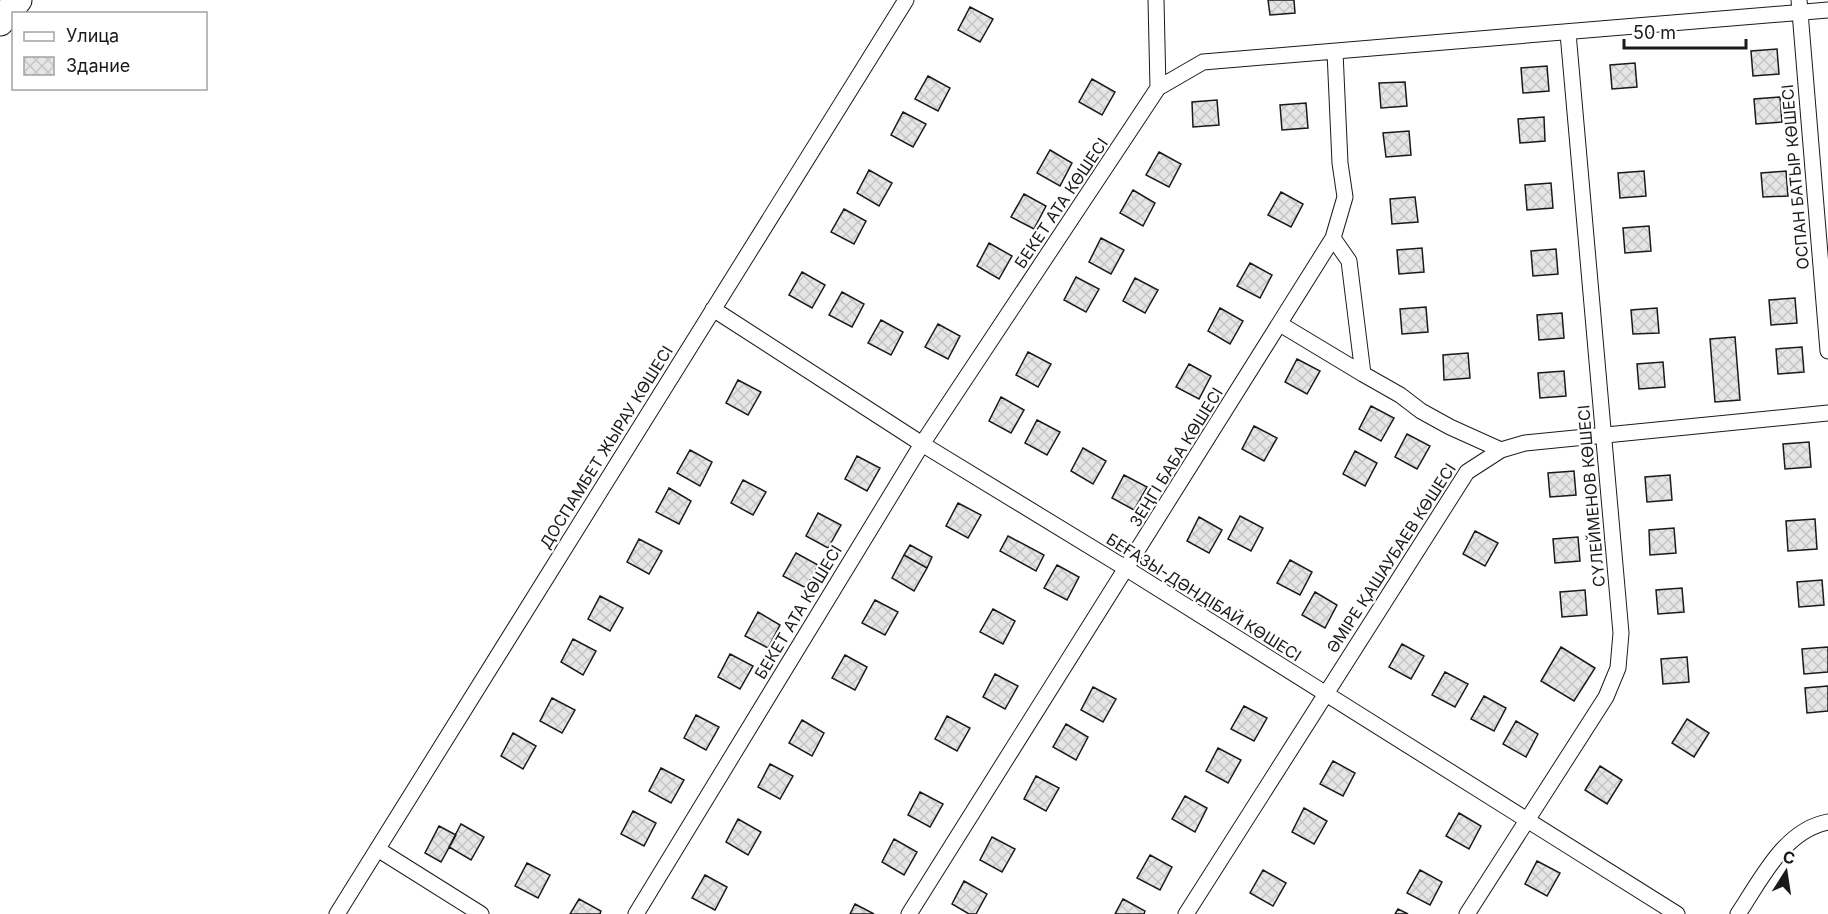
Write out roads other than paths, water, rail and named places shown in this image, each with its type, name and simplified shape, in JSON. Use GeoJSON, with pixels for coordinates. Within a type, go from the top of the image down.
{"type":"FeatureCollection","features":[{"type":"Feature","properties":{"kind":"highway"},"geometry":{"type":"LineString","coordinates":[[0,21],[18,0]]}},
{"type":"Feature","properties":{"kind":"street","name":"ДОСПАМБЕТ ЖЫРАУ КӨШЕСІ"},"geometry":{"type":"LineString","coordinates":[[337,914],[379,850],[906,0]]}},
{"type":"Feature","properties":{"kind":"street"},"geometry":{"type":"LineString","coordinates":[[1156,0],[1158,88]]}},
{"type":"Feature","properties":{"kind":"street","name":"БЕКЕТ АТА КӨШЕСІ"},"geometry":{"type":"LineString","coordinates":[[636,914],[922,444],[1158,88],[1203,62],[1568,33],[1799,6],[1828,10]]}},
{"type":"Feature","properties":{"kind":"street","name":"ОСПАН БАТЫР КӨШЕСІ"},"geometry":{"type":"LineString","coordinates":[[1799,6],[1828,351]]}},
{"type":"Feature","properties":{"kind":"street","name":"СҮЛЕЙМЕНОВ КӨШЕСІ"},"geometry":{"type":"LineString","coordinates":[[1467,914],[1606,697],[1618,668],[1621,633],[1568,33]]}},
{"type":"Feature","properties":{"kind":"street","name":"ЗЕҢГІ БАБА КӨШЕСІ"},"geometry":{"type":"LineString","coordinates":[[909,914],[1334,238],[1344,197],[1340,163],[1335,52]]}},
{"type":"Feature","properties":{"kind":"street"},"geometry":{"type":"LineString","coordinates":[[1334,238],[1349,261],[1363,374]]}},
{"type":"Feature","properties":{"kind":"street","name":"БЕҒАЗЫ-ДӘНДІБАЙ КӨШЕСІ"},"geometry":{"type":"LineString","coordinates":[[713,309],[922,444],[1127,569],[1677,914]]}},
{"type":"Feature","properties":{"kind":"street"},"geometry":{"type":"LineString","coordinates":[[1280,324],[1400,395],[1450,428],[1501,450]]}},
{"type":"Feature","properties":{"kind":"street","name":"ӘМІРЕ ҚАШАУБАЕВ КӨШЕСІ"},"geometry":{"type":"LineString","coordinates":[[1186,914],[1467,472],[1501,450],[1525,443],[1828,413]]}},
{"type":"Feature","properties":{"kind":"street"},"geometry":{"type":"LineString","coordinates":[[1738,914],[1772,863],[1796,835],[1818,824],[1828,822]]}},
{"type":"Feature","properties":{"kind":"street"},"geometry":{"type":"LineString","coordinates":[[379,850],[481,914]]}}]}
